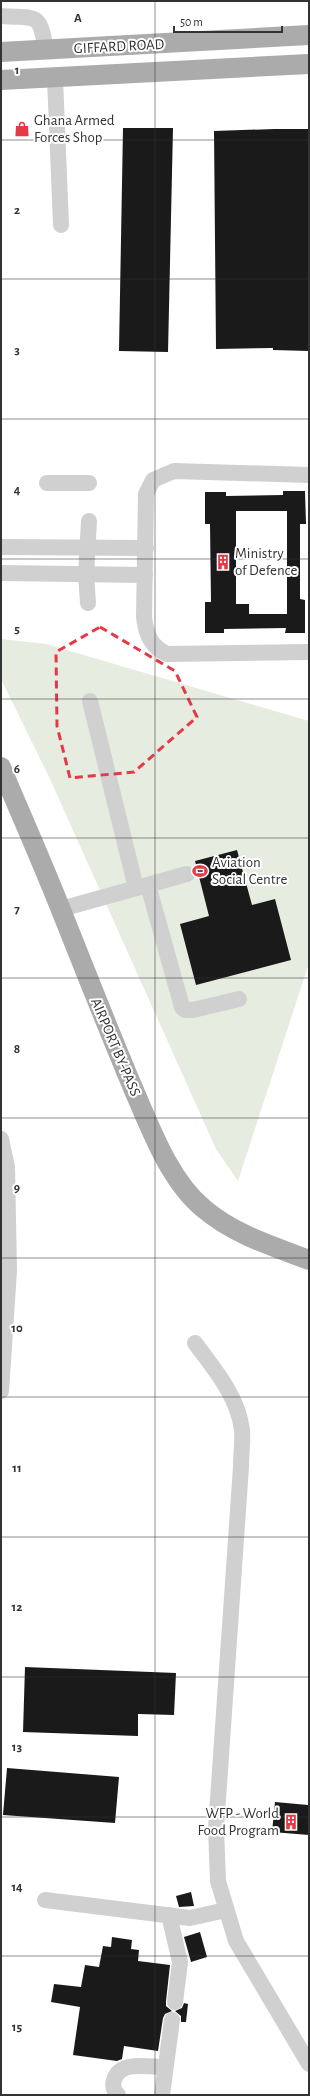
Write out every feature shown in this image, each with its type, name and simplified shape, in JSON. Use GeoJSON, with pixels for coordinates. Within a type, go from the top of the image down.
{"type":"FeatureCollection","features":[{"type":"Feature","properties":{"kind":"main road","name":"GIFFARD ROAD"},"geometry":{"type":"LineString","coordinates":[[1,52],[309,35]]}},
{"type":"Feature","properties":{"kind":"main road","name":"GIFFARD ROAD"},"geometry":{"type":"LineString","coordinates":[[1,80],[309,64]]}},
{"type":"Feature","properties":{"kind":"main road","name":"AIRPORT BY-PASS"},"geometry":{"type":"LineString","coordinates":[[1,767],[61,909],[104,1019],[152,1133],[166,1160],[182,1184],[202,1208],[227,1225],[267,1245],[309,1260]]}},
{"type":"Feature","properties":{"kind":"lane"},"geometry":{"type":"LineString","coordinates":[[1,16],[32,18],[39,21],[42,26],[46,50]]}},
{"type":"Feature","properties":{"kind":"lane"},"geometry":{"type":"LineString","coordinates":[[55,78],[61,225]]}},
{"type":"Feature","properties":{"kind":"lane"},"geometry":{"type":"LineString","coordinates":[[309,475],[174,471],[153,480],[146,494],[145,575],[145,626],[152,643],[158,650],[167,654],[309,652]]}},
{"type":"Feature","properties":{"kind":"lane"},"geometry":{"type":"LineString","coordinates":[[48,484],[89,483]]}},
{"type":"Feature","properties":{"kind":"lane"},"geometry":{"type":"LineString","coordinates":[[88,521],[86,575],[88,603]]}},
{"type":"Feature","properties":{"kind":"lane"},"geometry":{"type":"LineString","coordinates":[[145,575],[7,573],[7,547],[146,548]]}},
{"type":"Feature","properties":{"kind":"lane"},"geometry":{"type":"LineString","coordinates":[[90,701],[142,886],[182,1007],[185,1010],[193,1010],[239,999]]}},
{"type":"Feature","properties":{"kind":"lane"},"geometry":{"type":"LineString","coordinates":[[61,909],[187,874]]}},
{"type":"Feature","properties":{"kind":"lane"},"geometry":{"type":"LineString","coordinates":[[1,1139],[7,1167],[9,1271],[1,1391]]}},
{"type":"Feature","properties":{"kind":"lane"},"geometry":{"type":"LineString","coordinates":[[195,1343],[224,1382],[236,1407],[242,1430],[241,1467],[216,1828],[218,1881],[236,1941],[309,2064]]}},
{"type":"Feature","properties":{"kind":"lane"},"geometry":{"type":"LineString","coordinates":[[45,1900],[190,1918],[226,1910]]}},
{"type":"Feature","properties":{"kind":"lane"},"geometry":{"type":"LineString","coordinates":[[169,1915],[180,1962],[175,2002]]}},
{"type":"Feature","properties":{"kind":"lane"},"geometry":{"type":"LineString","coordinates":[[162,2095],[172,2020]]}},
{"type":"Feature","properties":{"kind":"lane"},"geometry":{"type":"LineString","coordinates":[[118,2095],[114,2091],[113,2083],[117,2072],[127,2066],[165,2068]]}},
{"type":"Feature","properties":{"kind":"highlighted area"},"geometry":{"type":"Polygon","coordinates":[[[100,627],[175,671],[197,717],[134,772],[70,778],[57,726],[56,652],[100,627]]]}},
{"type":"Feature","properties":{"kind":"shaded area","name":"Aviation Social Centre"},"geometry":{"type":"Polygon","coordinates":[[[1,639],[46,644],[309,721],[309,963],[238,1181],[216,1149],[50,779],[1,679],[1,639]]]}},
{"type":"Feature","properties":{"kind":"building"},"geometry":{"type":"Polygon","coordinates":[[[123,128],[173,128],[168,352],[119,351],[123,128]]]}},
{"type":"Feature","properties":{"kind":"building"},"geometry":{"type":"Polygon","coordinates":[[[309,129],[309,351],[273,350],[273,348],[216,349],[214,131],[309,129]]]}},
{"type":"Feature","properties":{"kind":"building","name":"Ministry of Defence"},"geometry":{"type":"Polygon","coordinates":[[[283,491],[305,491],[306,524],[300,524],[300,599],[305,600],[305,633],[285,633],[286,628],[224,629],[224,633],[205,633],[205,602],[211,602],[210,524],[205,524],[205,492],[226,492],[226,496],[283,495],[283,491]],[[236,511],[236,604],[249,604],[249,614],[287,614],[287,511],[236,511]]]}},
{"type":"Feature","properties":{"kind":"building"},"geometry":{"type":"Polygon","coordinates":[[[237,850],[252,905],[275,899],[291,960],[196,985],[180,924],[209,916],[195,861],[237,850]]]}},
{"type":"Feature","properties":{"kind":"building"},"geometry":{"type":"Polygon","coordinates":[[[25,1667],[176,1673],[174,1715],[138,1714],[138,1736],[23,1732],[25,1667]]]}},
{"type":"Feature","properties":{"kind":"building"},"geometry":{"type":"Polygon","coordinates":[[[7,1768],[119,1777],[115,1823],[3,1815],[7,1768]]]}},
{"type":"Feature","properties":{"kind":"building","name":"WFP - World Food Program"},"geometry":{"type":"Polygon","coordinates":[[[275,1802],[308,1805],[309,1835],[272,1832],[275,1802]]]}},
{"type":"Feature","properties":{"kind":"building"},"geometry":{"type":"Polygon","coordinates":[[[191,1892],[194,1906],[179,1907],[176,1896],[191,1892]]]}},
{"type":"Feature","properties":{"kind":"building"},"geometry":{"type":"Polygon","coordinates":[[[200,1932],[207,1957],[191,1962],[184,1937],[200,1932]]]}},
{"type":"Feature","properties":{"kind":"building"},"geometry":{"type":"Polygon","coordinates":[[[112,1937],[132,1940],[131,1949],[139,1950],[138,1961],[170,1965],[166,2006],[172,2011],[165,2014],[163,2018],[158,2051],[124,2046],[122,2059],[117,2061],[73,2055],[80,2007],[51,2002],[54,1984],[81,1987],[85,1965],[99,1967],[103,1946],[111,1947],[112,1937]]]}},
{"type":"Feature","properties":{"kind":"building"},"geometry":{"type":"Polygon","coordinates":[[[184,2003],[188,2004],[186,2022],[181,2022],[181,2016],[175,2011],[182,2008],[184,2003]]]}},
{"type":"Feature","properties":{"kind":"place","name":"Ghana Armed Forces Shop"},"geometry":{"type":"Point","coordinates":[22,129]}},
{"type":"Feature","properties":{"kind":"place","name":"Ministry of Defence"},"geometry":{"type":"Point","coordinates":[223,562]}},
{"type":"Feature","properties":{"kind":"place","name":"Aviation Social Centre"},"geometry":{"type":"Point","coordinates":[200,871]}},
{"type":"Feature","properties":{"kind":"place","name":"WFP - World Food Program"},"geometry":{"type":"Point","coordinates":[291,1822]}}]}
